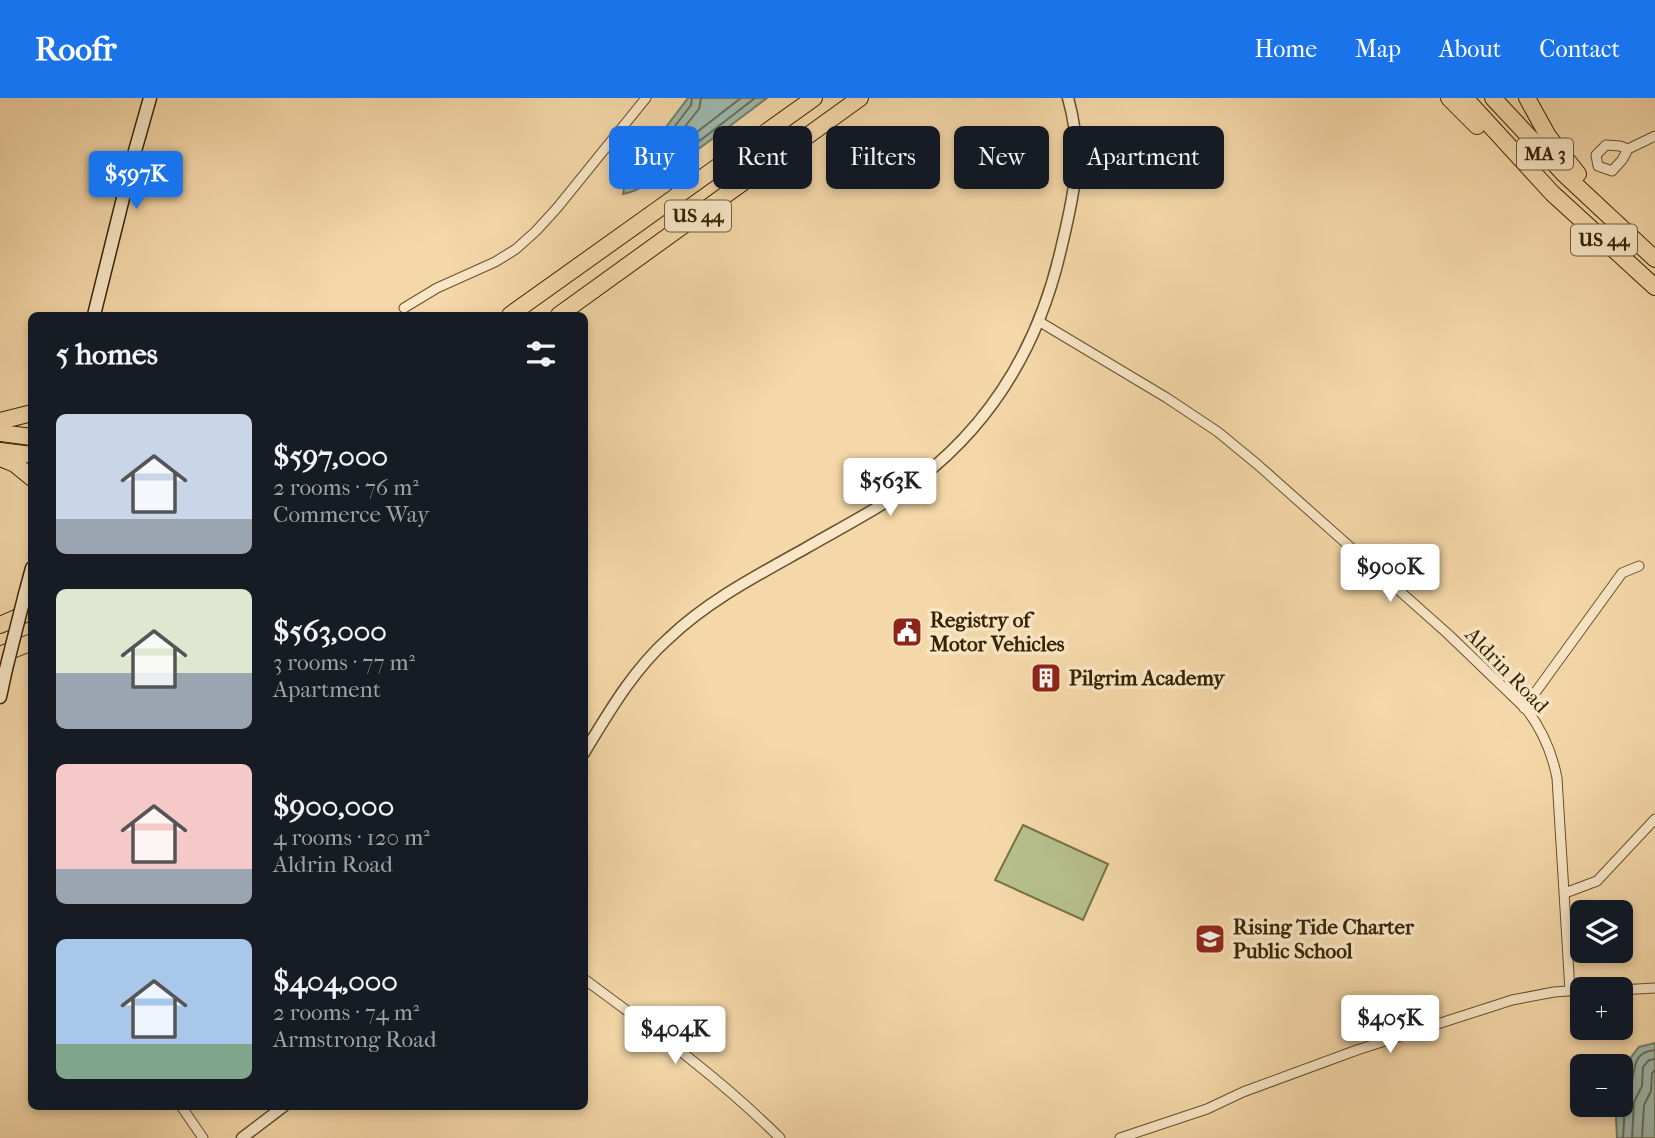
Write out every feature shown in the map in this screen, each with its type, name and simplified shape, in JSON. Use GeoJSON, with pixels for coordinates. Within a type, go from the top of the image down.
{"type":"FeatureCollection","features":[{"type":"Feature","properties":{"kind":"highway","name":"US 44"},"geometry":{"type":"LineString","coordinates":[[514,312],[814,98]]}},
{"type":"Feature","properties":{"kind":"highway","name":"US 44"},"geometry":{"type":"LineString","coordinates":[[563,312],[860,98]]}},
{"type":"Feature","properties":{"kind":"highway","name":"US 44"},"geometry":{"type":"LineString","coordinates":[[1448,98],[1519,167],[1552,193],[1655,287]]}},
{"type":"Feature","properties":{"kind":"highway","name":"MA 3"},"geometry":{"type":"LineString","coordinates":[[1465,98],[1552,193]]}},
{"type":"Feature","properties":{"kind":"highway","name":"MA 3"},"geometry":{"type":"LineString","coordinates":[[1493,98],[1600,209]]}},
{"type":"Feature","properties":{"kind":"highway","name":"US 44"},"geometry":{"type":"LineString","coordinates":[[1527,98],[1548,136],[1600,209],[1655,259]]}},
{"type":"Feature","properties":{"kind":"highway"},"geometry":{"type":"LineString","coordinates":[[0,421],[28,414]]}},
{"type":"Feature","properties":{"kind":"highway"},"geometry":{"type":"LineString","coordinates":[[0,433],[28,437]]}},
{"type":"Feature","properties":{"kind":"highway"},"geometry":{"type":"LineString","coordinates":[[0,451],[28,454]]}},
{"type":"Feature","properties":{"kind":"highway"},"geometry":{"type":"LineString","coordinates":[[0,458],[15,464],[28,475]]}},
{"type":"Feature","properties":{"kind":"highway"},"geometry":{"type":"LineString","coordinates":[[0,625],[28,613]]}},
{"type":"Feature","properties":{"kind":"highway"},"geometry":{"type":"LineString","coordinates":[[3,662],[28,645]]}},
{"type":"Feature","properties":{"kind":"main road"},"geometry":{"type":"LineString","coordinates":[[95,312],[132,158],[150,98]]}},
{"type":"Feature","properties":{"kind":"main road"},"geometry":{"type":"LineString","coordinates":[[0,697],[3,662],[28,583]]}},
{"type":"Feature","properties":{"kind":"street"},"geometry":{"type":"LineString","coordinates":[[404,308],[437,288],[495,262],[516,249],[536,231],[646,98]]}},
{"type":"Feature","properties":{"kind":"street"},"geometry":{"type":"LineString","coordinates":[[588,746],[639,670],[668,638],[726,594],[886,502],[918,480],[956,447],[984,416],[1024,355],[1040,322],[1057,267],[1076,184],[1077,144],[1068,98]]}},
{"type":"Feature","properties":{"kind":"street"},"geometry":{"type":"LineString","coordinates":[[1628,149],[1655,136]]}},
{"type":"Feature","properties":{"kind":"street","name":"Aldrin Road"},"geometry":{"type":"LineString","coordinates":[[1040,322],[1167,398],[1218,432],[1448,634],[1524,708],[1544,737],[1554,763],[1559,802],[1570,991]]}},
{"type":"Feature","properties":{"kind":"street"},"geometry":{"type":"LineString","coordinates":[[1524,708],[1622,573],[1639,566]]}},
{"type":"Feature","properties":{"kind":"street"},"geometry":{"type":"LineString","coordinates":[[1565,893],[1597,881],[1655,819]]}},
{"type":"Feature","properties":{"kind":"street"},"geometry":{"type":"LineString","coordinates":[[588,982],[669,1041],[734,1094],[780,1138]]}},
{"type":"Feature","properties":{"kind":"street"},"geometry":{"type":"LineString","coordinates":[[1633,989],[1655,988]]}},
{"type":"Feature","properties":{"kind":"street"},"geometry":{"type":"LineString","coordinates":[[1120,1138],[1207,1109],[1242,1092],[1400,1035],[1512,1000],[1570,991]]}},
{"type":"Feature","properties":{"kind":"street"},"geometry":{"type":"LineString","coordinates":[[184,1110],[203,1138]]}},
{"type":"Feature","properties":{"kind":"street"},"geometry":{"type":"LineString","coordinates":[[242,1138],[279,1110]]}},
{"type":"Feature","properties":{"kind":"green space"},"geometry":{"type":"Polygon","coordinates":[[[1023,825],[1108,864],[1083,920],[995,880],[1023,825]]]}},
{"type":"Feature","properties":{"kind":"water"},"geometry":{"type":"Polygon","coordinates":[[[688,98],[767,98],[730,126],[713,126],[713,138],[699,149],[699,126],[667,126],[688,98]]]}},
{"type":"Feature","properties":{"kind":"water"},"geometry":{"type":"Polygon","coordinates":[[[624,189],[638,189],[636,190],[623,194],[624,189]]]}},
{"type":"Feature","properties":{"kind":"water"},"geometry":{"type":"Polygon","coordinates":[[[1655,1043],[1655,1138],[1617,1138],[1616,1117],[1633,1117],[1633,1055],[1639,1047],[1655,1043]]]}},
{"type":"Feature","properties":{"kind":"place","name":"Registry of Motor Vehicles"},"geometry":{"type":"Point","coordinates":[907,632]}},
{"type":"Feature","properties":{"kind":"place","name":"Pilgrim Academy"},"geometry":{"type":"Point","coordinates":[1046,678]}},
{"type":"Feature","properties":{"kind":"place","name":"Rising Tide Charter Public School"},"geometry":{"type":"Point","coordinates":[1210,939]}}]}
